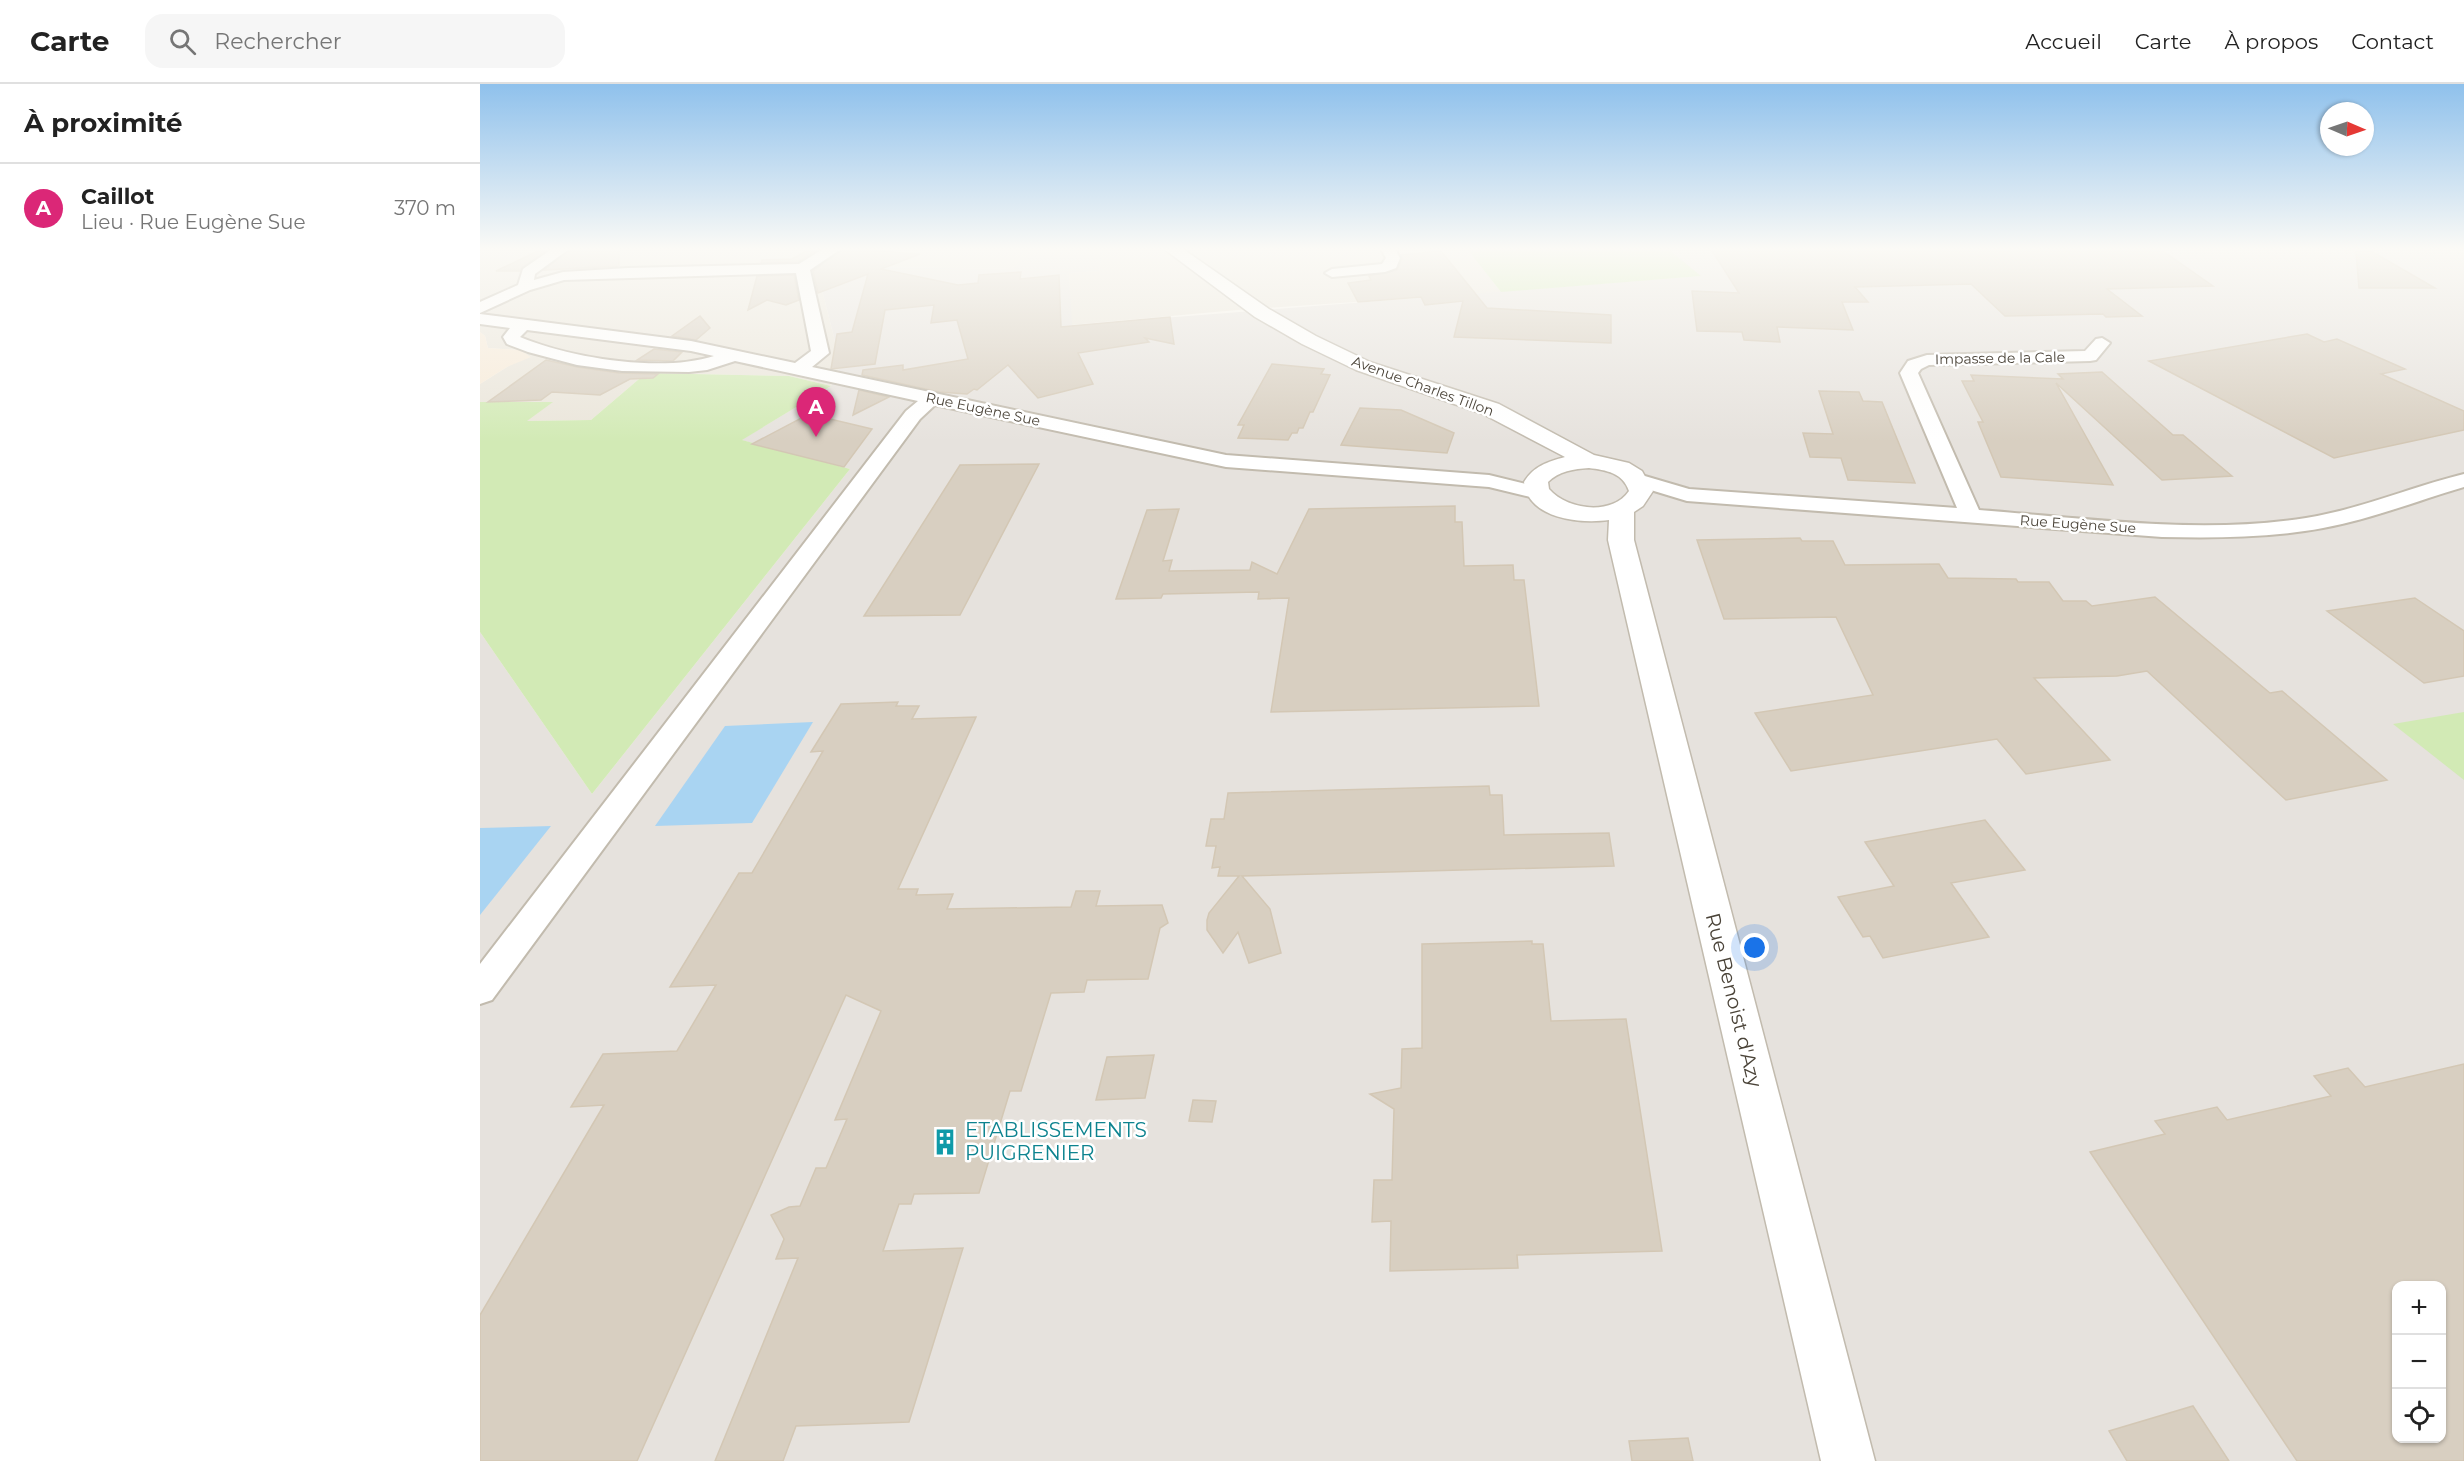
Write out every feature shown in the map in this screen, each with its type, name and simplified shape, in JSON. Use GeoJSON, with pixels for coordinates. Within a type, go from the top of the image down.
{"type":"FeatureCollection","features":[{"type":"Feature","properties":{"kind":"street"},"geometry":{"type":"LineString","coordinates":[[798,369],[820,353],[812,313]]}},
{"type":"Feature","properties":{"kind":"street","name":"Avenue Charles Tillon"},"geometry":{"type":"LineString","coordinates":[[1262,313],[1309,340],[1363,366],[1491,409],[1589,461]]}},
{"type":"Feature","properties":{"kind":"street","name":"Rue Eugène Sue"},"geometry":{"type":"LineString","coordinates":[[480,319],[691,346],[1226,461],[1489,481],[1546,477]]}},
{"type":"Feature","properties":{"kind":"street"},"geometry":{"type":"LineString","coordinates":[[523,324],[511,336],[513,340],[539,353],[607,365],[654,368],[701,366],[734,355]]}},
{"type":"Feature","properties":{"kind":"street","name":"Impasse de la Cale"},"geometry":{"type":"LineString","coordinates":[[1971,516],[1909,373],[1914,365],[1927,360],[2090,356],[2102,343]]}},
{"type":"Feature","properties":{"kind":"street"},"geometry":{"type":"LineString","coordinates":[[480,990],[913,416],[932,398]]}},
{"type":"Feature","properties":{"kind":"street","name":"Avenue Charles Tillon"},"geometry":{"type":"LineString","coordinates":[[1523,426],[1544,447],[1546,477]]}},
{"type":"Feature","properties":{"kind":"street"},"geometry":{"type":"LineString","coordinates":[[1589,461],[1626,470],[1629,508],[1585,513],[1556,507],[1546,477],[1589,461]]}},
{"type":"Feature","properties":{"kind":"street","name":"Rue Eugène Sue"},"geometry":{"type":"LineString","coordinates":[[1629,508],[1687,495],[2213,532],[2306,525],[2464,480]]}},
{"type":"Feature","properties":{"kind":"street","name":"Rue Benoist d'Azy"},"geometry":{"type":"LineString","coordinates":[[1629,508],[1848,1461]]}},
{"type":"Feature","properties":{"kind":"shaded area"},"geometry":{"type":"Polygon","coordinates":[[[480,313],[828,313],[841,365],[831,386],[789,376],[646,373],[591,420],[526,421],[552,402],[480,402],[480,384],[507,367],[520,350],[488,348],[485,336],[480,332],[480,313]]]}},
{"type":"Feature","properties":{"kind":"shaded area"},"geometry":{"type":"Polygon","coordinates":[[[828,313],[1071,313],[1072,325],[1222,313],[2464,313],[2464,1461],[480,1461],[480,632],[592,794],[850,469],[741,440],[831,386],[841,365],[828,313]]]}},
{"type":"Feature","properties":{"kind":"shaded area"},"geometry":{"type":"Polygon","coordinates":[[[1071,313],[1201,313],[1071,325],[1071,313]]]}},
{"type":"Feature","properties":{"kind":"shaded area"},"geometry":{"type":"Polygon","coordinates":[[[480,332],[485,336],[488,348],[520,350],[531,357],[507,367],[480,384],[480,332]]]}},
{"type":"Feature","properties":{"kind":"green space"},"geometry":{"type":"Polygon","coordinates":[[[646,373],[789,376],[831,386],[742,440],[850,469],[592,794],[480,632],[480,402],[553,402],[527,421],[591,420],[646,373]]]}},
{"type":"Feature","properties":{"kind":"green space"},"geometry":{"type":"Polygon","coordinates":[[[2464,712],[2464,780],[2393,724],[2464,712]]]}},
{"type":"Feature","properties":{"kind":"water"},"geometry":{"type":"Polygon","coordinates":[[[813,722],[752,823],[655,826],[725,726],[813,722]]]}},
{"type":"Feature","properties":{"kind":"water"},"geometry":{"type":"Polygon","coordinates":[[[551,826],[480,915],[480,828],[551,826]]]}},
{"type":"Feature","properties":{"kind":"building"},"geometry":{"type":"Polygon","coordinates":[[[857,313],[884,313],[875,364],[831,369],[837,334],[852,332],[857,313]]]}},
{"type":"Feature","properties":{"kind":"building"},"geometry":{"type":"Polygon","coordinates":[[[933,313],[1060,313],[1061,327],[1170,317],[1174,344],[1145,338],[1149,342],[1078,353],[1093,384],[1038,398],[1008,365],[977,390],[974,389],[967,394],[939,392],[862,375],[863,370],[903,365],[903,370],[968,359],[957,320],[931,323],[933,313]]]}},
{"type":"Feature","properties":{"kind":"building"},"geometry":{"type":"Polygon","coordinates":[[[1460,313],[1611,315],[1611,343],[1454,337],[1460,313]]]}},
{"type":"Feature","properties":{"kind":"building"},"geometry":{"type":"Polygon","coordinates":[[[1695,313],[1846,313],[1853,330],[1777,327],[1780,342],[1744,340],[1742,332],[1697,331],[1695,313]]]}},
{"type":"Feature","properties":{"kind":"building"},"geometry":{"type":"Polygon","coordinates":[[[2002,313],[2138,313],[2142,316],[2106,317],[2103,314],[2005,316],[2002,313]]]}},
{"type":"Feature","properties":{"kind":"building"},"geometry":{"type":"Polygon","coordinates":[[[700,316],[710,328],[696,340],[672,336],[700,316]]]}},
{"type":"Feature","properties":{"kind":"building"},"geometry":{"type":"Polygon","coordinates":[[[2307,334],[2324,342],[2337,339],[2405,369],[2381,374],[2464,411],[2464,430],[2334,458],[2149,361],[2307,334]]]}},
{"type":"Feature","properties":{"kind":"building"},"geometry":{"type":"Polygon","coordinates":[[[654,349],[682,352],[673,361],[637,360],[654,349]]]}},
{"type":"Feature","properties":{"kind":"building"},"geometry":{"type":"Polygon","coordinates":[[[546,360],[619,373],[658,374],[653,378],[630,379],[600,395],[552,392],[541,400],[488,402],[546,360]]]}},
{"type":"Feature","properties":{"kind":"building"},"geometry":{"type":"Polygon","coordinates":[[[1272,364],[1324,369],[1321,374],[1330,375],[1303,428],[1299,428],[1297,433],[1292,433],[1288,440],[1238,438],[1244,425],[1238,425],[1272,364]]]}},
{"type":"Feature","properties":{"kind":"building"},"geometry":{"type":"Polygon","coordinates":[[[2102,372],[2173,435],[2183,435],[2232,476],[2162,480],[2056,383],[2113,485],[2001,477],[1978,422],[1983,422],[1962,381],[1974,381],[1971,375],[2063,379],[2058,374],[2102,372]]]}},
{"type":"Feature","properties":{"kind":"building"},"geometry":{"type":"Polygon","coordinates":[[[859,390],[889,397],[853,415],[859,390]]]}},
{"type":"Feature","properties":{"kind":"building"},"geometry":{"type":"Polygon","coordinates":[[[1819,391],[1859,392],[1863,401],[1882,402],[1915,483],[1848,480],[1841,458],[1810,457],[1803,433],[1833,434],[1819,391]]]}},
{"type":"Feature","properties":{"kind":"building"},"geometry":{"type":"Polygon","coordinates":[[[1360,408],[1401,410],[1454,433],[1447,453],[1341,445],[1360,408]]]}},
{"type":"Feature","properties":{"kind":"building"},"geometry":{"type":"Polygon","coordinates":[[[809,414],[872,429],[844,467],[752,444],[809,414]]]}},
{"type":"Feature","properties":{"kind":"building"},"geometry":{"type":"Polygon","coordinates":[[[1039,464],[960,615],[864,616],[960,465],[1039,464]]]}},
{"type":"Feature","properties":{"kind":"building"},"geometry":{"type":"Polygon","coordinates":[[[1455,506],[1455,522],[1462,522],[1464,566],[1513,565],[1514,580],[1524,580],[1539,706],[1271,712],[1289,598],[1258,599],[1259,592],[1163,594],[1161,598],[1116,599],[1147,510],[1179,509],[1163,561],[1172,560],[1169,571],[1250,570],[1252,562],[1277,574],[1309,509],[1455,506]]]}},
{"type":"Feature","properties":{"kind":"building"},"geometry":{"type":"Polygon","coordinates":[[[1800,538],[1802,541],[1833,541],[1845,565],[1939,564],[1948,578],[2049,582],[2063,601],[2086,601],[2092,606],[2155,597],[2270,693],[2282,691],[2387,780],[2286,800],[2147,671],[2117,676],[2034,678],[2110,760],[2026,774],[1997,739],[1791,771],[1755,713],[1873,695],[1836,617],[1724,619],[1697,540],[1800,538]]]}},
{"type":"Feature","properties":{"kind":"building"},"geometry":{"type":"Polygon","coordinates":[[[2415,598],[2464,631],[2464,676],[2424,683],[2327,611],[2415,598]]]}},
{"type":"Feature","properties":{"kind":"building"},"geometry":{"type":"Polygon","coordinates":[[[898,702],[896,706],[919,706],[912,719],[976,717],[898,889],[918,889],[916,895],[953,894],[947,909],[1071,907],[1076,891],[1100,891],[1096,906],[1162,905],[1168,923],[1160,928],[1148,979],[1087,980],[1084,992],[1051,993],[1021,1091],[1010,1091],[979,1193],[914,1194],[911,1204],[899,1204],[883,1251],[963,1248],[909,1422],[796,1426],[783,1461],[715,1461],[798,1258],[776,1259],[784,1239],[771,1215],[789,1207],[800,1206],[816,1168],[826,1168],[847,1119],[835,1120],[881,1011],[846,995],[637,1461],[480,1461],[480,1315],[604,1105],[571,1107],[603,1054],[677,1051],[716,985],[670,987],[739,873],[752,873],[823,751],[811,752],[841,704],[898,702]]]}},
{"type":"Feature","properties":{"kind":"building"},"geometry":{"type":"Polygon","coordinates":[[[1489,786],[1490,795],[1502,795],[1504,835],[1609,833],[1614,866],[1242,876],[1270,909],[1281,953],[1249,963],[1238,932],[1223,953],[1207,930],[1209,913],[1239,876],[1218,876],[1220,867],[1212,868],[1216,846],[1206,846],[1211,819],[1224,819],[1228,793],[1489,786]]]}},
{"type":"Feature","properties":{"kind":"building"},"geometry":{"type":"Polygon","coordinates":[[[1985,820],[2025,870],[1951,883],[1989,937],[1883,958],[1870,936],[1863,937],[1838,897],[1894,886],[1865,842],[1985,820]]]}},
{"type":"Feature","properties":{"kind":"building"},"geometry":{"type":"Polygon","coordinates":[[[1532,941],[1532,944],[1543,944],[1551,1021],[1626,1019],[1662,1251],[1517,1255],[1518,1268],[1390,1271],[1391,1221],[1372,1222],[1374,1180],[1392,1180],[1394,1109],[1370,1094],[1401,1088],[1402,1049],[1422,1048],[1422,944],[1532,941]]]}},
{"type":"Feature","properties":{"kind":"building"},"geometry":{"type":"Polygon","coordinates":[[[1154,1055],[1145,1098],[1096,1100],[1107,1057],[1154,1055]]]}},
{"type":"Feature","properties":{"kind":"building"},"geometry":{"type":"Polygon","coordinates":[[[2464,1064],[2464,1461],[2297,1461],[2090,1152],[2165,1134],[2155,1121],[2217,1107],[2227,1120],[2331,1096],[2314,1076],[2348,1068],[2365,1087],[2464,1064]]]}},
{"type":"Feature","properties":{"kind":"building"},"geometry":{"type":"Polygon","coordinates":[[[1193,1100],[1216,1101],[1212,1122],[1189,1121],[1193,1100]]]}},
{"type":"Feature","properties":{"kind":"building"},"geometry":{"type":"Polygon","coordinates":[[[2193,1406],[2229,1461],[2127,1461],[2109,1431],[2193,1406]]]}},
{"type":"Feature","properties":{"kind":"building"},"geometry":{"type":"Polygon","coordinates":[[[1688,1438],[1693,1461],[1632,1461],[1629,1441],[1688,1438]]]}},
{"type":"Feature","properties":{"kind":"place","name":"Caillot"},"geometry":{"type":"Point","coordinates":[816,437]}},
{"type":"Feature","properties":{"kind":"place","name":"ETABLISSEMENTS PUIGRENIER"},"geometry":{"type":"Point","coordinates":[945,1142]}}]}
